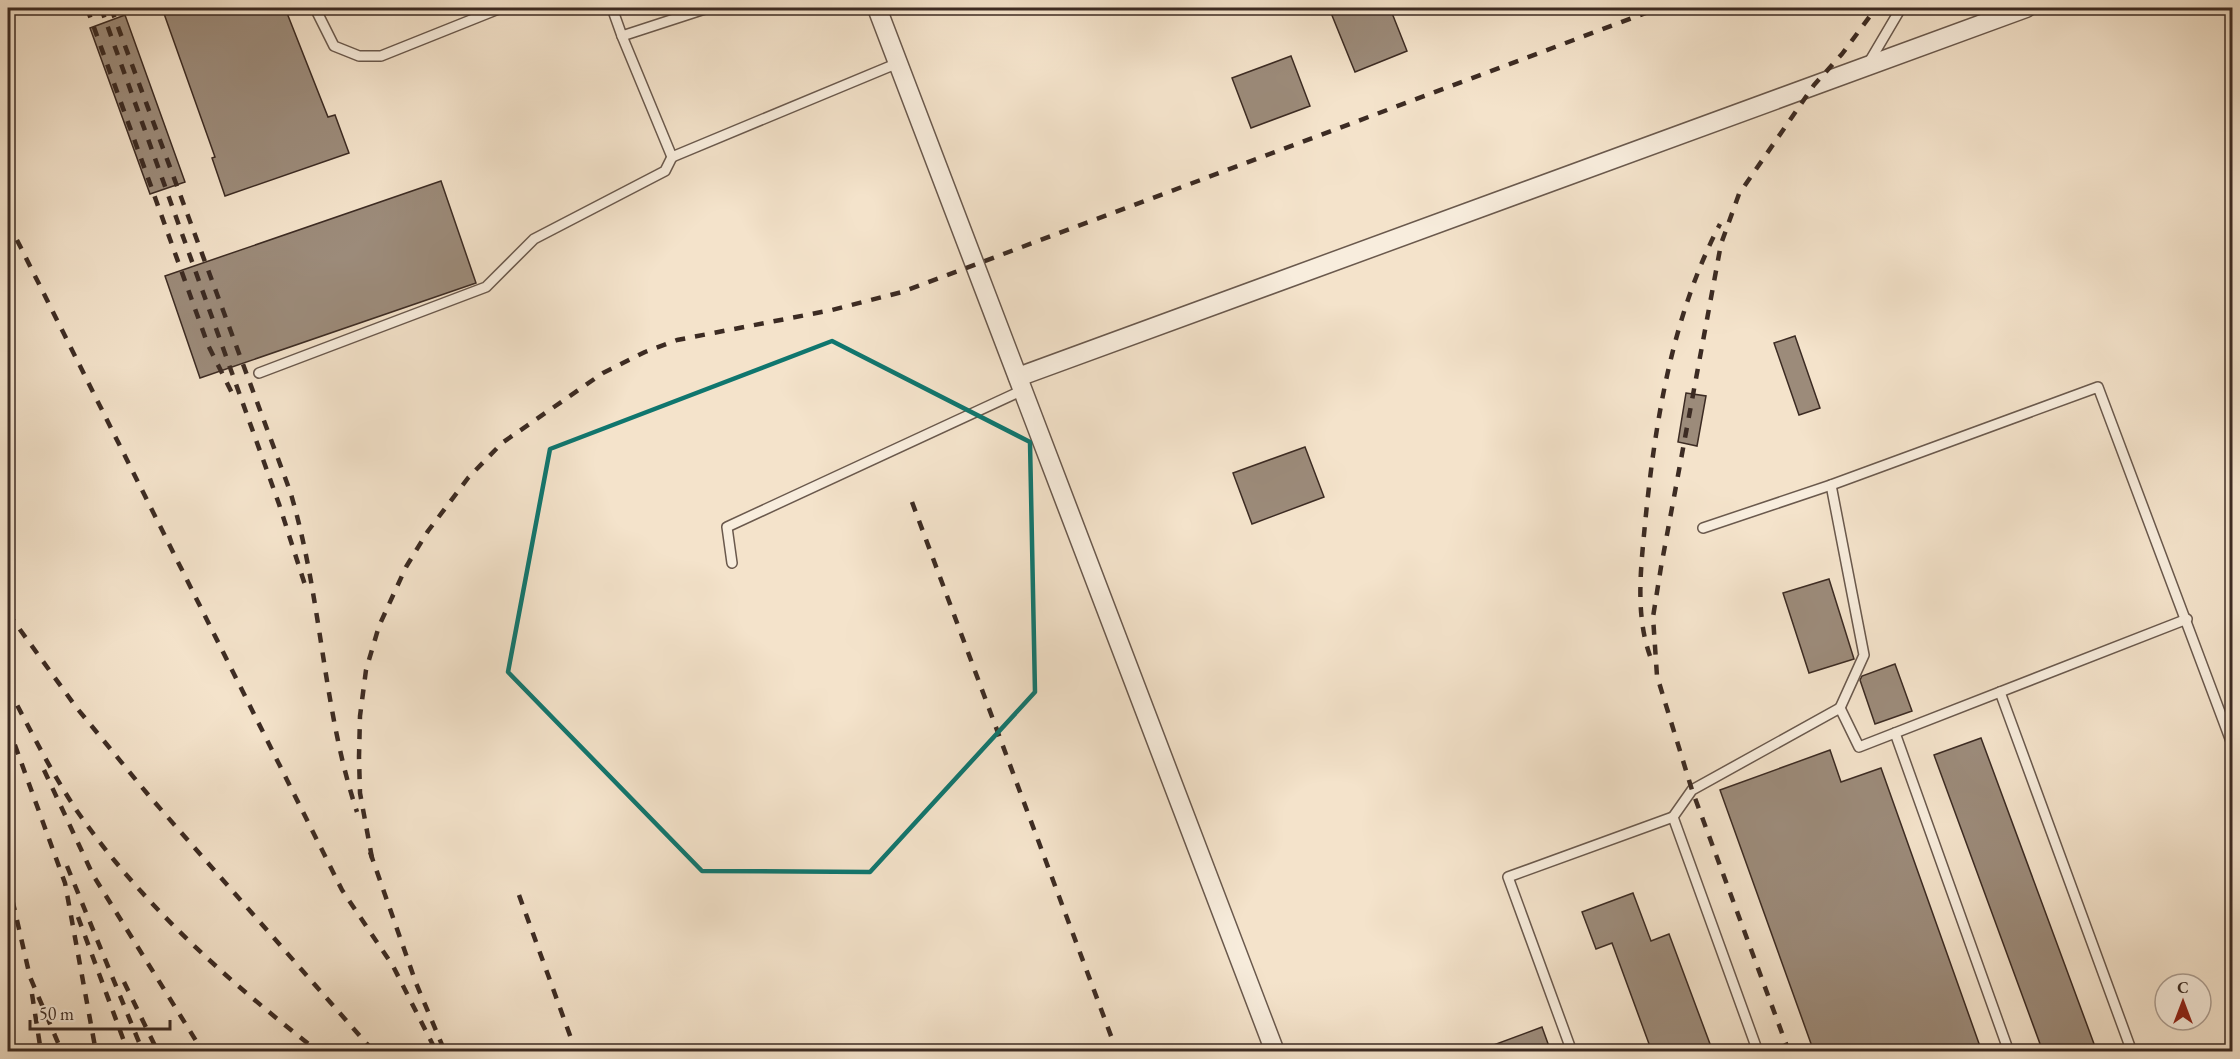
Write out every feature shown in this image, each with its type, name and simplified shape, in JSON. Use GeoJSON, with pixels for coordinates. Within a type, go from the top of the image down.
{"type":"FeatureCollection","features":[{"type":"Feature","properties":{"kind":"street"},"geometry":{"type":"LineString","coordinates":[[877,8],[1275,1052]]}},
{"type":"Feature","properties":{"kind":"street"},"geometry":{"type":"LineString","coordinates":[[1020,383],[2026,8]]}},
{"type":"Feature","properties":{"kind":"lane"},"geometry":{"type":"LineString","coordinates":[[315,8],[334,46],[358,56],[381,56],[501,8]]}},
{"type":"Feature","properties":{"kind":"lane"},"geometry":{"type":"LineString","coordinates":[[612,8],[672,157]]}},
{"type":"Feature","properties":{"kind":"lane"},"geometry":{"type":"LineString","coordinates":[[622,36],[708,8]]}},
{"type":"Feature","properties":{"kind":"lane"},"geometry":{"type":"LineString","coordinates":[[1867,66],[1901,8]]}},
{"type":"Feature","properties":{"kind":"lane"},"geometry":{"type":"LineString","coordinates":[[259,373],[486,287],[534,239],[665,171],[672,157],[898,63]]}},
{"type":"Feature","properties":{"kind":"lane"},"geometry":{"type":"LineString","coordinates":[[732,563],[727,527],[1020,383]]}},
{"type":"Feature","properties":{"kind":"lane"},"geometry":{"type":"LineString","coordinates":[[1703,528],[1832,485],[2098,387],[2232,744]]}},
{"type":"Feature","properties":{"kind":"lane"},"geometry":{"type":"LineString","coordinates":[[1572,1052],[1508,877],[1673,817],[1692,790],[1840,708],[1864,655],[1832,485]]}},
{"type":"Feature","properties":{"kind":"lane"},"geometry":{"type":"LineString","coordinates":[[1840,708],[1859,747],[2187,619]]}},
{"type":"Feature","properties":{"kind":"lane"},"geometry":{"type":"LineString","coordinates":[[2000,692],[2132,1052]]}},
{"type":"Feature","properties":{"kind":"lane"},"geometry":{"type":"LineString","coordinates":[[1895,733],[2009,1052]]}},
{"type":"Feature","properties":{"kind":"lane"},"geometry":{"type":"LineString","coordinates":[[1673,817],[1758,1052]]}},
{"type":"Feature","properties":{"kind":"highlighted area"},"geometry":{"type":"Polygon","coordinates":[[[832,341],[1030,442],[1035,692],[870,872],[702,871],[508,672],[550,449],[832,341]]]}},
{"type":"Feature","properties":{"kind":"building"},"geometry":{"type":"Polygon","coordinates":[[[162,8],[285,8],[328,117],[335,115],[349,153],[225,196],[212,158],[215,157],[162,8]]]}},
{"type":"Feature","properties":{"kind":"building"},"geometry":{"type":"Polygon","coordinates":[[[1329,8],[1390,8],[1407,51],[1355,72],[1329,8]]]}},
{"type":"Feature","properties":{"kind":"building"},"geometry":{"type":"Polygon","coordinates":[[[125,15],[185,182],[150,194],[90,28],[125,15]]]}},
{"type":"Feature","properties":{"kind":"building"},"geometry":{"type":"Polygon","coordinates":[[[1291,56],[1310,106],[1251,128],[1232,78],[1291,56]]]}},
{"type":"Feature","properties":{"kind":"building"},"geometry":{"type":"Polygon","coordinates":[[[441,181],[476,283],[200,378],[165,276],[441,181]]]}},
{"type":"Feature","properties":{"kind":"building"},"geometry":{"type":"Polygon","coordinates":[[[1795,336],[1820,408],[1799,415],[1774,343],[1795,336]]]}},
{"type":"Feature","properties":{"kind":"building"},"geometry":{"type":"Polygon","coordinates":[[[1686,393],[1706,396],[1697,446],[1678,442],[1686,393]]]}},
{"type":"Feature","properties":{"kind":"building"},"geometry":{"type":"Polygon","coordinates":[[[1305,447],[1324,497],[1252,524],[1233,473],[1305,447]]]}},
{"type":"Feature","properties":{"kind":"building"},"geometry":{"type":"Polygon","coordinates":[[[1829,579],[1854,659],[1809,673],[1783,593],[1829,579]]]}},
{"type":"Feature","properties":{"kind":"building"},"geometry":{"type":"Polygon","coordinates":[[[1895,664],[1912,711],[1875,724],[1860,680],[1862,676],[1895,664]]]}},
{"type":"Feature","properties":{"kind":"building"},"geometry":{"type":"Polygon","coordinates":[[[1981,738],[2097,1052],[2043,1052],[1934,755],[1981,738]]]}},
{"type":"Feature","properties":{"kind":"building"},"geometry":{"type":"Polygon","coordinates":[[[1830,750],[1841,782],[1881,768],[1982,1052],[1814,1052],[1720,790],[1830,750]]]}},
{"type":"Feature","properties":{"kind":"building"},"geometry":{"type":"Polygon","coordinates":[[[1633,893],[1651,941],[1669,934],[1713,1052],[1652,1052],[1612,943],[1596,949],[1582,912],[1633,893]]]}},
{"type":"Feature","properties":{"kind":"building"},"geometry":{"type":"Polygon","coordinates":[[[1542,1027],[1551,1052],[1480,1052],[1480,1050],[1542,1027]]]}},
{"type":"Feature","properties":{"kind":"railway"},"geometry":{"type":"LineString","coordinates":[[87,8],[208,345],[233,395]]}},
{"type":"Feature","properties":{"kind":"railway"},"geometry":{"type":"LineString","coordinates":[[101,8],[279,504],[305,585]]}},
{"type":"Feature","properties":{"kind":"railway"},"geometry":{"type":"LineString","coordinates":[[111,8],[290,491],[309,571],[336,732],[357,812]]}},
{"type":"Feature","properties":{"kind":"railway"},"geometry":{"type":"LineString","coordinates":[[372,858],[360,793],[360,716],[366,670],[379,626],[406,567],[428,531],[468,478],[502,443],[603,373],[645,352],[677,340],[832,310],[902,292],[1659,8]]}},
{"type":"Feature","properties":{"kind":"railway"},"geometry":{"type":"LineString","coordinates":[[1789,1052],[1692,790],[1657,676],[1653,617],[1721,244],[1739,194],[1814,85],[1842,54],[1876,8]]}},
{"type":"Feature","properties":{"kind":"railway"},"geometry":{"type":"LineString","coordinates":[[8,222],[342,890],[393,966],[435,1049]]}},
{"type":"Feature","properties":{"kind":"railway"},"geometry":{"type":"LineString","coordinates":[[1650,656],[1642,624],[1640,590],[1649,486],[1660,409],[1668,370],[1689,295],[1720,224]]}},
{"type":"Feature","properties":{"kind":"railway"},"geometry":{"type":"LineString","coordinates":[[912,502],[1117,1052]]}},
{"type":"Feature","properties":{"kind":"railway"},"geometry":{"type":"LineString","coordinates":[[8,613],[76,707],[150,797],[374,1052]]}},
{"type":"Feature","properties":{"kind":"railway"},"geometry":{"type":"LineString","coordinates":[[8,688],[67,796],[102,845],[130,878],[158,910],[220,970],[319,1052]]}},
{"type":"Feature","properties":{"kind":"railway"},"geometry":{"type":"LineString","coordinates":[[8,726],[65,883],[96,1052]]}},
{"type":"Feature","properties":{"kind":"railway"},"geometry":{"type":"LineString","coordinates":[[44,770],[93,875],[203,1052]]}},
{"type":"Feature","properties":{"kind":"railway"},"geometry":{"type":"LineString","coordinates":[[370,852],[416,983],[445,1052]]}},
{"type":"Feature","properties":{"kind":"railway"},"geometry":{"type":"LineString","coordinates":[[67,866],[143,1052]]}},
{"type":"Feature","properties":{"kind":"railway"},"geometry":{"type":"LineString","coordinates":[[8,881],[30,977],[62,1052]]}},
{"type":"Feature","properties":{"kind":"railway"},"geometry":{"type":"LineString","coordinates":[[519,895],[576,1052]]}},
{"type":"Feature","properties":{"kind":"railway"},"geometry":{"type":"LineString","coordinates":[[78,917],[128,1052]]}},
{"type":"Feature","properties":{"kind":"railway"},"geometry":{"type":"LineString","coordinates":[[124,982],[158,1052]]}},
{"type":"Feature","properties":{"kind":"railway"},"geometry":{"type":"LineString","coordinates":[[32,994],[41,1052]]}},
{"type":"Feature","properties":{"kind":"railway"},"geometry":{"type":"LineString","coordinates":[[8,1023],[15,1052]]}}]}
